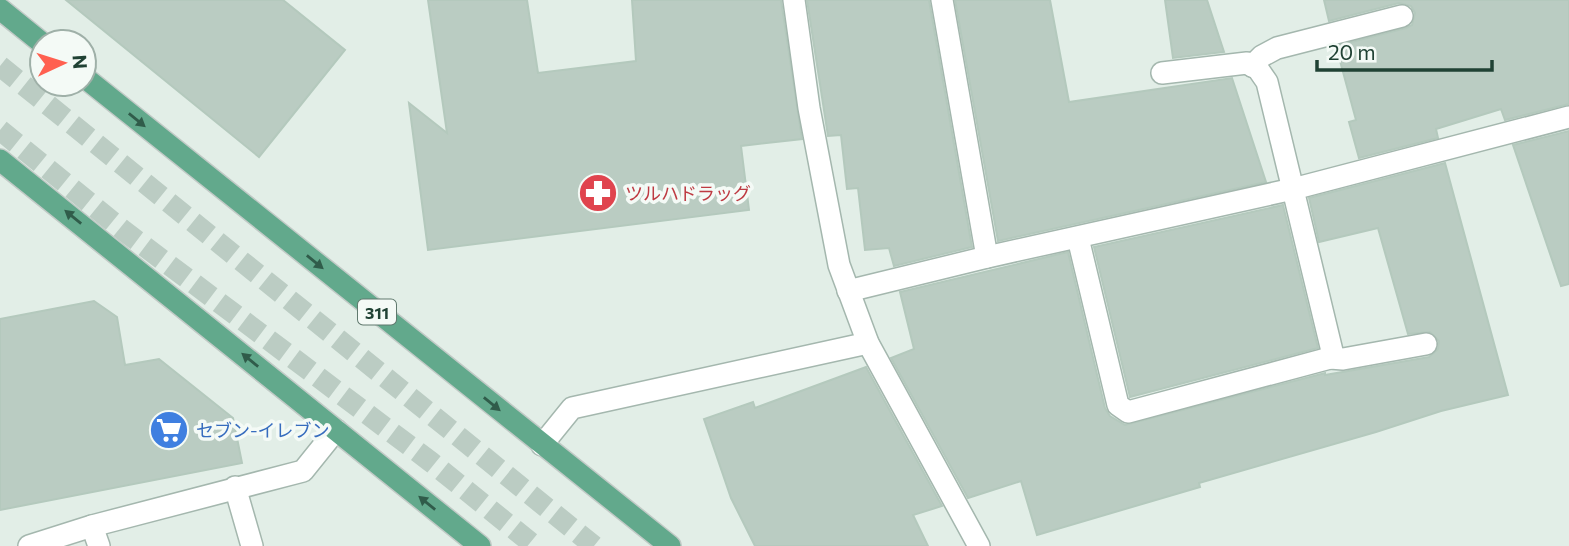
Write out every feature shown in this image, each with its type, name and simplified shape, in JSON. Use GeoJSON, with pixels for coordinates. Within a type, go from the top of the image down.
{"type":"FeatureCollection","features":[{"type":"Feature","properties":{"kind":"main road"},"geometry":{"type":"LineString","coordinates":[[0,9],[28,32]]}},
{"type":"Feature","properties":{"kind":"main road","name":"311"},"geometry":{"type":"LineString","coordinates":[[98,88],[670,546]]}},
{"type":"Feature","properties":{"kind":"main road"},"geometry":{"type":"LineString","coordinates":[[0,160],[480,546]]}},
{"type":"Feature","properties":{"kind":"street"},"geometry":{"type":"LineString","coordinates":[[794,0],[809,108],[839,265],[868,343],[979,546]]}},
{"type":"Feature","properties":{"kind":"street"},"geometry":{"type":"LineString","coordinates":[[942,0],[987,257]]}},
{"type":"Feature","properties":{"kind":"street"},"geometry":{"type":"LineString","coordinates":[[1252,66],[1262,56],[1278,48],[1402,16]]}},
{"type":"Feature","properties":{"kind":"street"},"geometry":{"type":"LineString","coordinates":[[1162,72],[1247,63],[1258,69],[1267,82],[1332,351],[1330,358]]}},
{"type":"Feature","properties":{"kind":"street"},"geometry":{"type":"LineString","coordinates":[[848,291],[1293,189],[1569,117]]}},
{"type":"Feature","properties":{"kind":"street"},"geometry":{"type":"LineString","coordinates":[[1078,238],[1118,405],[1128,412],[1330,358],[1343,359],[1426,344]]}},
{"type":"Feature","properties":{"kind":"street"},"geometry":{"type":"LineString","coordinates":[[542,444],[572,408],[868,343]]}},
{"type":"Feature","properties":{"kind":"street"},"geometry":{"type":"LineString","coordinates":[[29,546],[96,536],[235,487],[303,471],[336,430]]}},
{"type":"Feature","properties":{"kind":"street"},"geometry":{"type":"LineString","coordinates":[[235,487],[252,546]]}},
{"type":"Feature","properties":{"kind":"building"},"geometry":{"type":"Polygon","coordinates":[[[66,0],[283,0],[345,50],[259,157],[66,0]]]}},
{"type":"Feature","properties":{"kind":"building"},"geometry":{"type":"Polygon","coordinates":[[[428,0],[527,0],[538,73],[636,61],[632,0],[781,0],[802,139],[741,146],[749,210],[428,250],[409,103],[447,133],[428,0]]]}},
{"type":"Feature","properties":{"kind":"building"},"geometry":{"type":"Polygon","coordinates":[[[807,0],[929,0],[972,247],[894,266],[889,248],[865,250],[858,188],[847,189],[841,135],[828,136],[807,0]]]}},
{"type":"Feature","properties":{"kind":"building"},"geometry":{"type":"Polygon","coordinates":[[[955,0],[1050,0],[1069,102],[1232,78],[1266,182],[998,241],[955,0]]]}},
{"type":"Feature","properties":{"kind":"building"},"geometry":{"type":"Polygon","coordinates":[[[1165,0],[1207,0],[1224,52],[1173,58],[1165,0]]]}},
{"type":"Feature","properties":{"kind":"building"},"geometry":{"type":"Polygon","coordinates":[[[1324,0],[1569,0],[1569,104],[1505,120],[1501,109],[1436,129],[1438,138],[1359,158],[1349,122],[1356,120],[1336,46],[1406,28],[1412,25],[1415,13],[1411,6],[1399,3],[1329,21],[1324,0]]]}},
{"type":"Feature","properties":{"kind":"building"},"geometry":{"type":"Polygon","coordinates":[[[1569,131],[1569,284],[1561,286],[1513,145],[1569,131]]]}},
{"type":"Feature","properties":{"kind":"building"},"geometry":{"type":"Polygon","coordinates":[[[1445,163],[1508,395],[1441,411],[1199,483],[1200,487],[1037,535],[1021,481],[968,498],[891,358],[914,349],[900,292],[1068,252],[1105,408],[1110,416],[1125,425],[1325,373],[1429,357],[1438,349],[1439,341],[1430,332],[1408,334],[1378,228],[1319,242],[1309,198],[1445,163]]]}},
{"type":"Feature","properties":{"kind":"building"},"geometry":{"type":"Polygon","coordinates":[[[1283,205],[1318,348],[1130,397],[1094,247],[1283,205]]]}},
{"type":"Feature","properties":{"kind":"building"},"geometry":{"type":"Polygon","coordinates":[[[94,301],[117,317],[125,365],[159,359],[233,418],[242,463],[0,510],[0,319],[94,301]]]}},
{"type":"Feature","properties":{"kind":"building"},"geometry":{"type":"Polygon","coordinates":[[[866,367],[942,506],[913,515],[928,546],[755,546],[731,498],[704,419],[753,402],[755,408],[866,367]]]}},
{"type":"Feature","properties":{"kind":"tunnel"},"geometry":{"type":"LineString","coordinates":[[0,66],[594,546]]}},
{"type":"Feature","properties":{"kind":"tunnel"},"geometry":{"type":"LineString","coordinates":[[0,130],[124,231],[431,462],[535,546]]}},
{"type":"Feature","properties":{"kind":"place","name":"ツルハドラッグ"},"geometry":{"type":"Point","coordinates":[598,193]}},
{"type":"Feature","properties":{"kind":"place","name":"セブン-イレブン"},"geometry":{"type":"Point","coordinates":[169,430]}}]}
